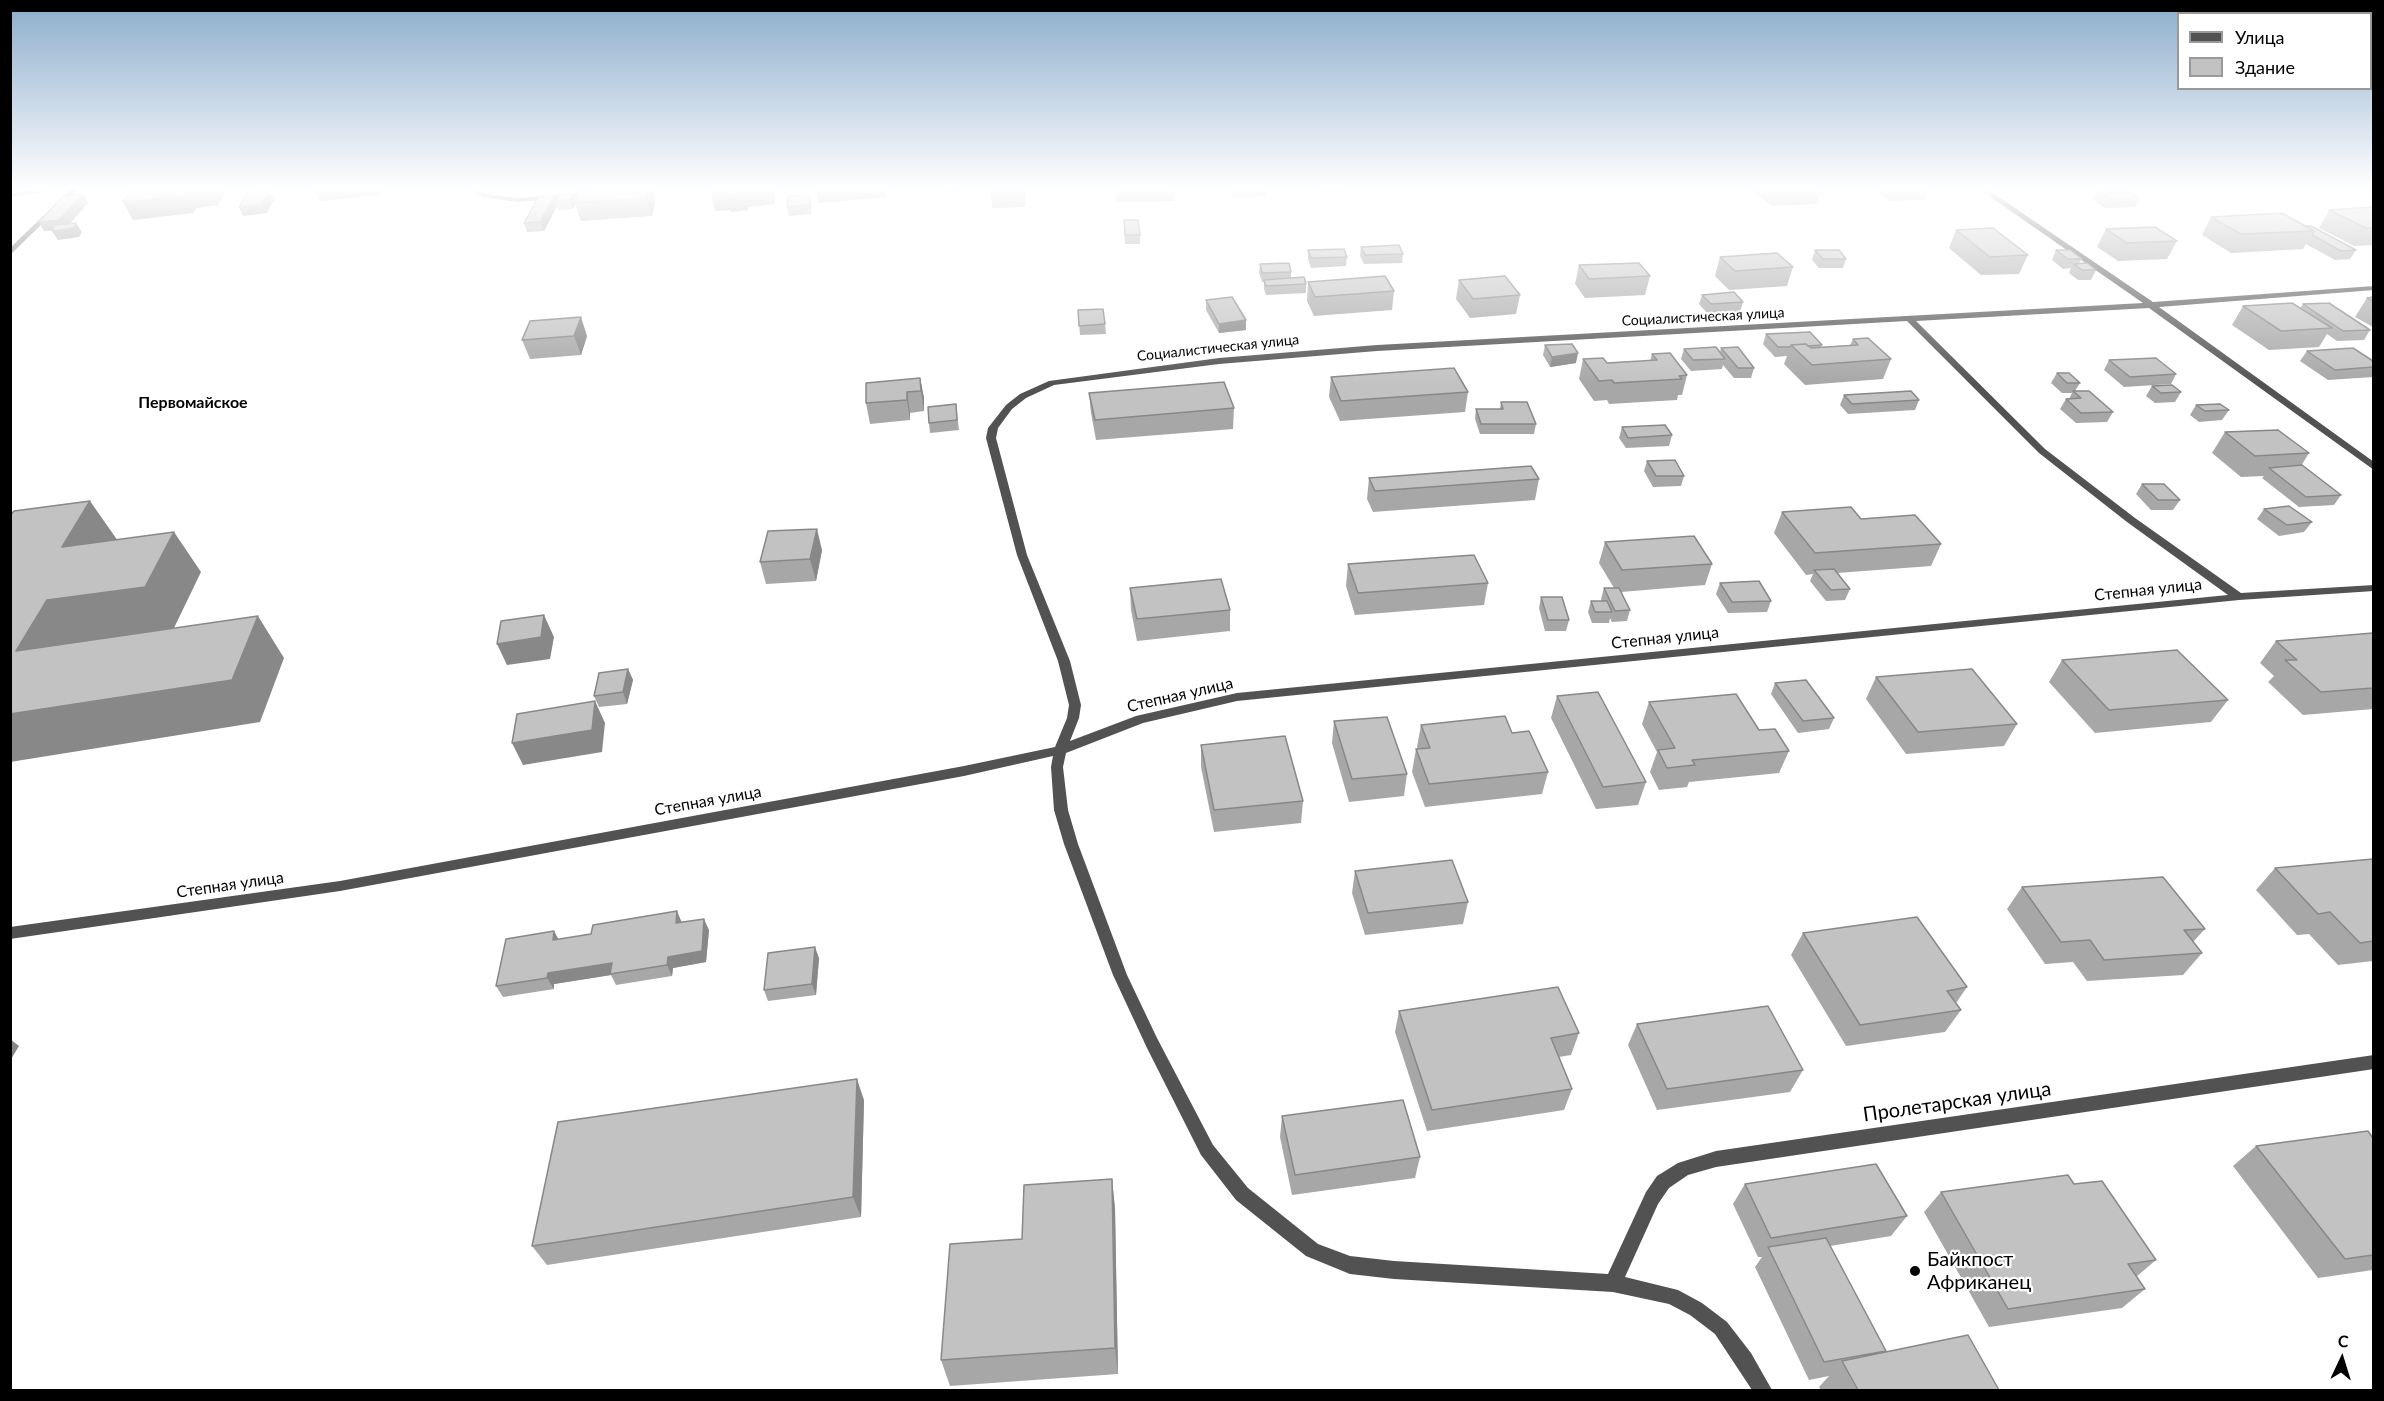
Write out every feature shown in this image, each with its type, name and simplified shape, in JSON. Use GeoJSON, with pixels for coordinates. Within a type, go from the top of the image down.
{"type":"FeatureCollection","features":[{"type":"Feature","properties":{"kind":"street"},"geometry":{"type":"LineString","coordinates":[[2077,254],[2151,305],[2373,467]]}},
{"type":"Feature","properties":{"kind":"street","name":"Социалистическая улица"},"geometry":{"type":"LineString","coordinates":[[1763,1390],[1721,1328],[1696,1309],[1672,1296],[1613,1283],[1394,1270],[1350,1265],[1312,1250],[1242,1194],[1207,1150],[1119,975],[1061,810],[1057,767],[1060,750],[1073,718],[1075,705],[1073,692],[1064,661],[1022,555],[991,438],[993,428],[1010,407],[1037,388],[1069,379],[1295,354],[2151,305],[2373,288]]}},
{"type":"Feature","properties":{"kind":"street"},"geometry":{"type":"LineString","coordinates":[[1909,318],[2042,450],[2130,520],[2239,597]]}},
{"type":"Feature","properties":{"kind":"street","name":"Степная улица"},"geometry":{"type":"LineString","coordinates":[[10,933],[340,886],[964,771],[1060,750],[1140,719],[1237,698],[2239,597],[2373,588]]}},
{"type":"Feature","properties":{"kind":"street","name":"Пролетарская улица"},"geometry":{"type":"LineString","coordinates":[[1613,1283],[1652,1198],[1663,1182],[1684,1169],[1716,1159],[2373,1062]]}},
{"type":"Feature","properties":{"kind":"building"},"geometry":{"type":"Polygon","coordinates":[[[1310,254],[1346,254],[1347,257],[1311,258],[1310,254]]]}},
{"type":"Feature","properties":{"kind":"building"},"geometry":{"type":"Polygon","coordinates":[[[1779,254],[1793,267],[1735,271],[1720,257],[1779,254]]]}},
{"type":"Feature","properties":{"kind":"building"},"geometry":{"type":"Polygon","coordinates":[[[1819,254],[1842,254],[1846,259],[1823,259],[1819,254]]]}},
{"type":"Feature","properties":{"kind":"building"},"geometry":{"type":"Polygon","coordinates":[[[1987,254],[2028,255],[1990,257],[1987,254]]]}},
{"type":"Feature","properties":{"kind":"building"},"geometry":{"type":"Polygon","coordinates":[[[2062,254],[2076,254],[2082,259],[2068,259],[2062,254]]]}},
{"type":"Feature","properties":{"kind":"building"},"geometry":{"type":"Polygon","coordinates":[[[1289,263],[1291,272],[1262,273],[1260,264],[1289,263]]]}},
{"type":"Feature","properties":{"kind":"building"},"geometry":{"type":"Polygon","coordinates":[[[1639,263],[1650,276],[1589,279],[1579,265],[1639,263]]]}},
{"type":"Feature","properties":{"kind":"building"},"geometry":{"type":"Polygon","coordinates":[[[2087,263],[2096,270],[2082,270],[2074,264],[2087,263]]]}},
{"type":"Feature","properties":{"kind":"building"},"geometry":{"type":"Polygon","coordinates":[[[1385,276],[1394,291],[1315,297],[1308,282],[1385,276]]]}},
{"type":"Feature","properties":{"kind":"building"},"geometry":{"type":"Polygon","coordinates":[[[1505,276],[1520,295],[1473,299],[1459,280],[1505,276]]]}},
{"type":"Feature","properties":{"kind":"building"},"geometry":{"type":"Polygon","coordinates":[[[1304,277],[1306,284],[1266,286],[1264,280],[1304,277]]]}},
{"type":"Feature","properties":{"kind":"building"},"geometry":{"type":"Polygon","coordinates":[[[1734,292],[1743,302],[1711,304],[1702,295],[1734,292]]]}},
{"type":"Feature","properties":{"kind":"building"},"geometry":{"type":"Polygon","coordinates":[[[1232,297],[1246,320],[1219,324],[1206,300],[1232,297]]]}},
{"type":"Feature","properties":{"kind":"building"},"geometry":{"type":"Polygon","coordinates":[[[2292,303],[2332,328],[2281,331],[2243,306],[2292,303]]]}},
{"type":"Feature","properties":{"kind":"building"},"geometry":{"type":"Polygon","coordinates":[[[2329,303],[2370,330],[2343,331],[2303,304],[2329,303]]]}},
{"type":"Feature","properties":{"kind":"building"},"geometry":{"type":"Polygon","coordinates":[[[1103,309],[1105,324],[1079,326],[1078,310],[1103,309]]]}},
{"type":"Feature","properties":{"kind":"building"},"geometry":{"type":"Polygon","coordinates":[[[581,317],[574,336],[522,340],[530,321],[581,317]]]}},
{"type":"Feature","properties":{"kind":"building"},"geometry":{"type":"Polygon","coordinates":[[[1810,332],[1822,345],[1778,347],[1766,334],[1810,332]]]}},
{"type":"Feature","properties":{"kind":"building"},"geometry":{"type":"Polygon","coordinates":[[[1868,338],[1891,359],[1812,365],[1791,345],[1806,344],[1811,348],[1858,345],[1853,339],[1868,338]]]}},
{"type":"Feature","properties":{"kind":"building"},"geometry":{"type":"Polygon","coordinates":[[[1572,344],[1578,353],[1552,357],[1545,345],[1572,344]]]}},
{"type":"Feature","properties":{"kind":"building"},"geometry":{"type":"Polygon","coordinates":[[[1716,347],[1725,359],[1693,360],[1684,349],[1716,347]]]}},
{"type":"Feature","properties":{"kind":"building"},"geometry":{"type":"Polygon","coordinates":[[[1738,347],[1754,368],[1738,368],[1721,348],[1738,347]]]}},
{"type":"Feature","properties":{"kind":"building"},"geometry":{"type":"Polygon","coordinates":[[[2353,348],[2373,361],[2373,367],[2335,370],[2307,351],[2353,348]]]}},
{"type":"Feature","properties":{"kind":"building"},"geometry":{"type":"Polygon","coordinates":[[[1670,353],[1687,375],[1679,376],[1682,379],[1614,383],[1612,380],[1599,381],[1583,359],[1603,358],[1607,363],[1657,360],[1652,354],[1670,353]]]}},
{"type":"Feature","properties":{"kind":"building"},"geometry":{"type":"Polygon","coordinates":[[[2156,358],[2176,374],[2130,377],[2109,360],[2156,358]]]}},
{"type":"Feature","properties":{"kind":"building"},"geometry":{"type":"Polygon","coordinates":[[[1454,368],[1468,392],[1341,401],[1331,377],[1454,368]]]}},
{"type":"Feature","properties":{"kind":"building"},"geometry":{"type":"Polygon","coordinates":[[[2057,373],[2069,373],[2080,383],[2067,383],[2057,373]]]}},
{"type":"Feature","properties":{"kind":"building"},"geometry":{"type":"Polygon","coordinates":[[[920,378],[921,391],[907,392],[907,400],[866,403],[866,383],[920,378]]]}},
{"type":"Feature","properties":{"kind":"building"},"geometry":{"type":"Polygon","coordinates":[[[1224,382],[1234,408],[1095,420],[1089,393],[1224,382]]]}},
{"type":"Feature","properties":{"kind":"building"},"geometry":{"type":"Polygon","coordinates":[[[2172,385],[2181,392],[2161,393],[2152,386],[2172,385]]]}},
{"type":"Feature","properties":{"kind":"building"},"geometry":{"type":"Polygon","coordinates":[[[1911,391],[1919,400],[1852,404],[1844,395],[1911,391]]]}},
{"type":"Feature","properties":{"kind":"building"},"geometry":{"type":"Polygon","coordinates":[[[2073,391],[2089,391],[2113,412],[2081,413],[2066,399],[2081,398],[2073,391]]]}},
{"type":"Feature","properties":{"kind":"building"},"geometry":{"type":"Polygon","coordinates":[[[1501,402],[1527,402],[1536,424],[1481,424],[1476,409],[1503,409],[1501,402]]]}},
{"type":"Feature","properties":{"kind":"building"},"geometry":{"type":"Polygon","coordinates":[[[956,404],[957,420],[929,423],[928,407],[956,404]]]}},
{"type":"Feature","properties":{"kind":"building"},"geometry":{"type":"Polygon","coordinates":[[[2220,404],[2229,410],[2205,411],[2196,405],[2220,404]]]}},
{"type":"Feature","properties":{"kind":"building"},"geometry":{"type":"Polygon","coordinates":[[[1665,425],[1672,435],[1628,438],[1622,427],[1665,425]]]}},
{"type":"Feature","properties":{"kind":"building"},"geometry":{"type":"Polygon","coordinates":[[[2278,430],[2309,453],[2255,456],[2225,432],[2278,430]]]}},
{"type":"Feature","properties":{"kind":"building"},"geometry":{"type":"Polygon","coordinates":[[[1675,460],[1684,476],[1656,476],[1647,461],[1675,460]]]}},
{"type":"Feature","properties":{"kind":"building"},"geometry":{"type":"Polygon","coordinates":[[[2302,465],[2341,495],[2306,497],[2269,468],[2302,465]]]}},
{"type":"Feature","properties":{"kind":"building"},"geometry":{"type":"Polygon","coordinates":[[[1531,466],[1539,479],[1375,491],[1369,478],[1531,466]]]}},
{"type":"Feature","properties":{"kind":"building"},"geometry":{"type":"Polygon","coordinates":[[[2142,484],[2164,484],[2180,500],[2158,500],[2142,484]]]}},
{"type":"Feature","properties":{"kind":"building"},"geometry":{"type":"Polygon","coordinates":[[[90,501],[62,547],[174,532],[145,587],[47,600],[16,651],[258,616],[232,680],[10,714],[10,516],[14,511],[90,501]]]}},
{"type":"Feature","properties":{"kind":"building"},"geometry":{"type":"Polygon","coordinates":[[[2289,506],[2312,522],[2287,525],[2264,509],[2289,506]]]}},
{"type":"Feature","properties":{"kind":"building"},"geometry":{"type":"Polygon","coordinates":[[[1851,507],[1861,519],[1915,515],[1941,544],[1815,553],[1782,512],[1851,507]]]}},
{"type":"Feature","properties":{"kind":"building"},"geometry":{"type":"Polygon","coordinates":[[[817,529],[810,559],[760,562],[768,531],[817,529]]]}},
{"type":"Feature","properties":{"kind":"building"},"geometry":{"type":"Polygon","coordinates":[[[1694,536],[1712,564],[1622,570],[1605,542],[1694,536]]]}},
{"type":"Feature","properties":{"kind":"building"},"geometry":{"type":"Polygon","coordinates":[[[1474,555],[1488,583],[1358,593],[1348,564],[1474,555]]]}},
{"type":"Feature","properties":{"kind":"building"},"geometry":{"type":"Polygon","coordinates":[[[1834,569],[1850,589],[1831,590],[1814,570],[1834,569]]]}},
{"type":"Feature","properties":{"kind":"building"},"geometry":{"type":"Polygon","coordinates":[[[1221,579],[1230,610],[1137,619],[1130,588],[1221,579]]]}},
{"type":"Feature","properties":{"kind":"building"},"geometry":{"type":"Polygon","coordinates":[[[1759,581],[1771,601],[1732,602],[1720,583],[1759,581]]]}},
{"type":"Feature","properties":{"kind":"building"},"geometry":{"type":"Polygon","coordinates":[[[1604,588],[1619,588],[1630,610],[1615,611],[1604,588]]]}},
{"type":"Feature","properties":{"kind":"building"},"geometry":{"type":"Polygon","coordinates":[[[1541,597],[1562,597],[1569,620],[1548,620],[1541,597]]]}},
{"type":"Feature","properties":{"kind":"building"},"geometry":{"type":"Polygon","coordinates":[[[1591,601],[1607,601],[1612,612],[1595,612],[1591,601]]]}},
{"type":"Feature","properties":{"kind":"building"},"geometry":{"type":"Polygon","coordinates":[[[544,615],[541,637],[497,644],[501,621],[544,615]]]}},
{"type":"Feature","properties":{"kind":"building"},"geometry":{"type":"Polygon","coordinates":[[[2373,633],[2373,688],[2321,692],[2285,660],[2297,660],[2276,641],[2373,633]]]}},
{"type":"Feature","properties":{"kind":"building"},"geometry":{"type":"Polygon","coordinates":[[[2177,650],[2228,700],[2109,710],[2062,660],[2177,650]]]}},
{"type":"Feature","properties":{"kind":"building"},"geometry":{"type":"Polygon","coordinates":[[[628,669],[623,692],[594,696],[599,673],[628,669]]]}},
{"type":"Feature","properties":{"kind":"building"},"geometry":{"type":"Polygon","coordinates":[[[1972,669],[2017,724],[1918,732],[1876,677],[1972,669]]]}},
{"type":"Feature","properties":{"kind":"building"},"geometry":{"type":"Polygon","coordinates":[[[1806,680],[1834,718],[1803,721],[1775,683],[1806,680]]]}},
{"type":"Feature","properties":{"kind":"building"},"geometry":{"type":"Polygon","coordinates":[[[1598,692],[1646,782],[1603,787],[1557,696],[1598,692]]]}},
{"type":"Feature","properties":{"kind":"building"},"geometry":{"type":"Polygon","coordinates":[[[1736,694],[1759,730],[1775,729],[1789,751],[1692,760],[1695,765],[1667,768],[1658,750],[1675,748],[1649,702],[1736,694]]]}},
{"type":"Feature","properties":{"kind":"building"},"geometry":{"type":"Polygon","coordinates":[[[595,701],[592,730],[512,743],[517,714],[595,701]]]}},
{"type":"Feature","properties":{"kind":"building"},"geometry":{"type":"Polygon","coordinates":[[[1505,716],[1512,733],[1529,731],[1548,772],[1429,784],[1416,749],[1430,748],[1421,725],[1505,716]]]}},
{"type":"Feature","properties":{"kind":"building"},"geometry":{"type":"Polygon","coordinates":[[[1387,717],[1407,774],[1352,779],[1334,721],[1387,717]]]}},
{"type":"Feature","properties":{"kind":"building"},"geometry":{"type":"Polygon","coordinates":[[[1285,736],[1303,801],[1214,810],[1201,745],[1285,736]]]}},
{"type":"Feature","properties":{"kind":"building"},"geometry":{"type":"Polygon","coordinates":[[[2373,859],[2373,941],[2360,943],[2330,912],[2318,914],[2275,868],[2373,859]]]}},
{"type":"Feature","properties":{"kind":"building"},"geometry":{"type":"Polygon","coordinates":[[[1452,860],[1468,902],[1368,913],[1355,871],[1452,860]]]}},
{"type":"Feature","properties":{"kind":"building"},"geometry":{"type":"Polygon","coordinates":[[[2163,877],[2205,929],[2184,930],[2202,953],[2104,960],[2090,940],[2061,942],[2022,887],[2163,877]]]}},
{"type":"Feature","properties":{"kind":"building"},"geometry":{"type":"Polygon","coordinates":[[[677,911],[676,923],[704,919],[702,951],[668,957],[667,965],[610,974],[612,963],[548,973],[547,978],[496,986],[506,939],[554,931],[553,940],[591,934],[593,925],[677,911]]]}},
{"type":"Feature","properties":{"kind":"building"},"geometry":{"type":"Polygon","coordinates":[[[1917,917],[1967,987],[1947,991],[1961,1010],[1860,1025],[1803,933],[1917,917]]]}},
{"type":"Feature","properties":{"kind":"building"},"geometry":{"type":"Polygon","coordinates":[[[815,947],[812,984],[764,990],[768,953],[815,947]]]}},
{"type":"Feature","properties":{"kind":"building"},"geometry":{"type":"Polygon","coordinates":[[[1558,987],[1579,1033],[1551,1038],[1572,1089],[1432,1110],[1399,1011],[1558,987]]]}},
{"type":"Feature","properties":{"kind":"building"},"geometry":{"type":"Polygon","coordinates":[[[1768,1006],[1803,1070],[1667,1089],[1637,1024],[1768,1006]]]}},
{"type":"Feature","properties":{"kind":"building"},"geometry":{"type":"Polygon","coordinates":[[[857,1079],[853,1197],[532,1246],[558,1122],[857,1079]]]}},
{"type":"Feature","properties":{"kind":"building"},"geometry":{"type":"Polygon","coordinates":[[[1403,1100],[1420,1157],[1295,1175],[1282,1116],[1403,1100]]]}},
{"type":"Feature","properties":{"kind":"building"},"geometry":{"type":"Polygon","coordinates":[[[2368,1131],[2373,1138],[2373,1255],[2345,1259],[2256,1146],[2368,1131]]]}},
{"type":"Feature","properties":{"kind":"building"},"geometry":{"type":"Polygon","coordinates":[[[1876,1164],[1907,1216],[1771,1238],[1745,1184],[1876,1164]]]}},
{"type":"Feature","properties":{"kind":"building"},"geometry":{"type":"Polygon","coordinates":[[[2068,1175],[2074,1184],[2102,1181],[2156,1260],[2128,1264],[2145,1289],[2008,1309],[1941,1192],[2068,1175]]]}},
{"type":"Feature","properties":{"kind":"building"},"geometry":{"type":"Polygon","coordinates":[[[1112,1179],[1115,1348],[941,1360],[950,1244],[1022,1239],[1024,1185],[1112,1179]]]}},
{"type":"Feature","properties":{"kind":"building"},"geometry":{"type":"Polygon","coordinates":[[[1826,1238],[1886,1351],[1824,1362],[1768,1247],[1826,1238]]]}},
{"type":"Feature","properties":{"kind":"building"},"geometry":{"type":"Polygon","coordinates":[[[1968,1335],[1999,1390],[1858,1390],[1842,1361],[1968,1335]]]}},
{"type":"Feature","properties":{"kind":"place","name":"Байкпост Африканец"},"geometry":{"type":"Point","coordinates":[1915,1271]}},
{"type":"Feature","properties":{"kind":"district","name":"Первомайское"},"geometry":{"type":"Point","coordinates":[193,403]}}]}
